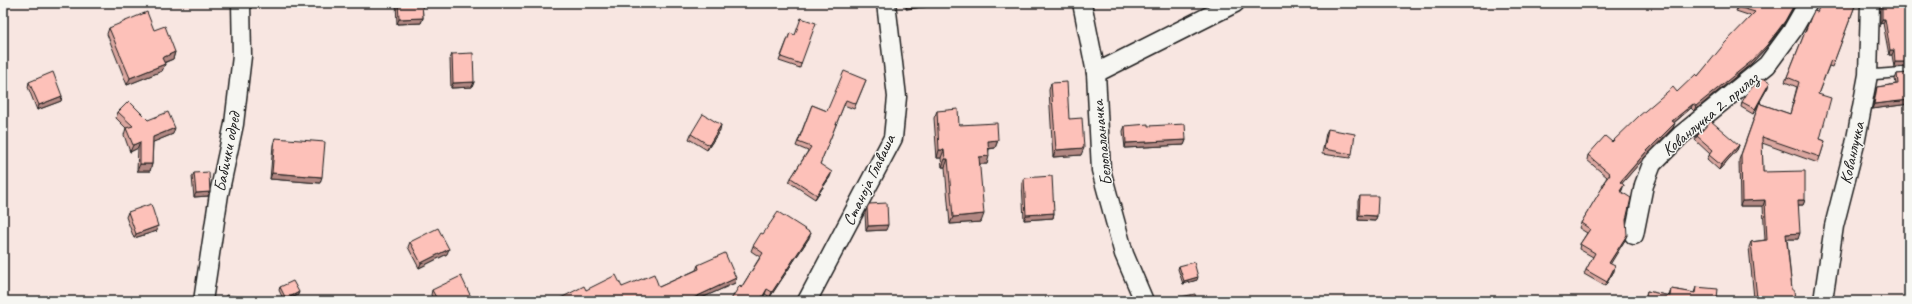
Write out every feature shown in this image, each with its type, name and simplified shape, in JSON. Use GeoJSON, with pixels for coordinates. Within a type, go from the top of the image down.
{"type":"FeatureCollection","features":[{"type":"Feature","properties":{"kind":"street","name":"Бабички одред"},"geometry":{"type":"LineString","coordinates":[[203,301],[219,194],[234,124],[242,56],[241,3]]}},
{"type":"Feature","properties":{"kind":"street","name":"Станоја Главаша"},"geometry":{"type":"LineString","coordinates":[[807,301],[893,138],[897,97],[886,3]]}},
{"type":"Feature","properties":{"kind":"street","name":"Белопаланачка"},"geometry":{"type":"LineString","coordinates":[[1082,3],[1096,73],[1102,170],[1124,254],[1144,301]]}},
{"type":"Feature","properties":{"kind":"street"},"geometry":{"type":"LineString","coordinates":[[1096,73],[1235,3]]}},
{"type":"Feature","properties":{"kind":"street","name":"Кованлучка 2. прилаз"},"geometry":{"type":"LineString","coordinates":[[1634,235],[1644,184],[1652,164],[1681,135],[1767,65],[1792,31],[1808,3]]}},
{"type":"Feature","properties":{"kind":"street","name":"Кованлучка"},"geometry":{"type":"LineString","coordinates":[[1823,301],[1834,226],[1855,144],[1868,75],[1865,5]]}},
{"type":"Feature","properties":{"kind":"lane"},"geometry":{"type":"LineString","coordinates":[[1868,75],[1909,72]]}},
{"type":"Feature","properties":{"kind":"building"},"geometry":{"type":"Polygon","coordinates":[[[398,3],[422,3],[423,18],[399,19],[398,3]]]}},
{"type":"Feature","properties":{"kind":"building"},"geometry":{"type":"Polygon","coordinates":[[[1739,3],[1795,3],[1785,21],[1767,45],[1753,60],[1696,106],[1693,104],[1672,121],[1675,123],[1646,152],[1620,182],[1624,185],[1620,191],[1631,198],[1626,220],[1627,235],[1609,263],[1615,266],[1607,282],[1586,270],[1595,253],[1580,244],[1590,229],[1581,223],[1610,174],[1588,155],[1605,136],[1612,142],[1639,116],[1673,87],[1677,92],[1696,74],[1698,76],[1725,43],[1755,12],[1738,7],[1739,3]]]}},
{"type":"Feature","properties":{"kind":"building"},"geometry":{"type":"Polygon","coordinates":[[[1821,3],[1856,3],[1834,62],[1831,60],[1818,94],[1831,98],[1820,139],[1825,141],[1820,157],[1762,137],[1763,172],[1805,171],[1805,200],[1798,200],[1800,233],[1786,234],[1792,290],[1794,290],[1795,301],[1645,301],[1647,291],[1670,296],[1671,289],[1695,293],[1696,287],[1718,289],[1717,298],[1757,298],[1751,242],[1767,240],[1765,200],[1742,201],[1741,155],[1760,101],[1761,104],[1790,114],[1799,82],[1787,77],[1811,17],[1814,11],[1817,12],[1821,3]]]}},
{"type":"Feature","properties":{"kind":"building"},"geometry":{"type":"Polygon","coordinates":[[[1882,3],[1909,3],[1909,62],[1895,62],[1894,50],[1890,50],[1885,19],[1882,19],[1882,3]]]}},
{"type":"Feature","properties":{"kind":"building"},"geometry":{"type":"Polygon","coordinates":[[[147,12],[154,30],[165,26],[175,52],[162,58],[165,64],[130,78],[109,28],[147,12]]]}},
{"type":"Feature","properties":{"kind":"building"},"geometry":{"type":"Polygon","coordinates":[[[801,18],[816,23],[801,64],[781,57],[790,33],[795,35],[801,18]]]}},
{"type":"Feature","properties":{"kind":"building"},"geometry":{"type":"Polygon","coordinates":[[[473,53],[474,82],[453,83],[452,54],[473,53]]]}},
{"type":"Feature","properties":{"kind":"building"},"geometry":{"type":"Polygon","coordinates":[[[844,71],[866,80],[856,104],[846,100],[820,164],[832,172],[817,195],[791,178],[811,147],[798,142],[812,105],[827,111],[844,71]]]}},
{"type":"Feature","properties":{"kind":"building"},"geometry":{"type":"Polygon","coordinates":[[[53,72],[62,96],[39,105],[29,82],[53,72]]]}},
{"type":"Feature","properties":{"kind":"building"},"geometry":{"type":"Polygon","coordinates":[[[1909,73],[1909,100],[1874,104],[1877,87],[1898,84],[1897,74],[1909,73]]]}},
{"type":"Feature","properties":{"kind":"building"},"geometry":{"type":"Polygon","coordinates":[[[1763,78],[1770,82],[1755,109],[1742,102],[1749,90],[1763,78]]]}},
{"type":"Feature","properties":{"kind":"building"},"geometry":{"type":"Polygon","coordinates":[[[1067,82],[1069,119],[1082,118],[1084,148],[1056,150],[1051,83],[1067,82]]]}},
{"type":"Feature","properties":{"kind":"building"},"geometry":{"type":"Polygon","coordinates":[[[129,101],[148,120],[168,112],[175,128],[153,137],[152,164],[140,164],[140,142],[133,145],[126,128],[133,126],[118,112],[129,101]]]}},
{"type":"Feature","properties":{"kind":"building"},"geometry":{"type":"Polygon","coordinates":[[[958,109],[959,125],[997,123],[998,140],[988,141],[989,156],[979,157],[984,214],[953,217],[948,159],[945,159],[944,150],[939,150],[937,111],[958,109]]]}},
{"type":"Feature","properties":{"kind":"building"},"geometry":{"type":"Polygon","coordinates":[[[703,114],[721,125],[709,145],[691,134],[703,114]]]}},
{"type":"Feature","properties":{"kind":"building"},"geometry":{"type":"Polygon","coordinates":[[[1711,121],[1739,145],[1721,165],[1709,155],[1713,150],[1697,136],[1711,121]]]}},
{"type":"Feature","properties":{"kind":"building"},"geometry":{"type":"Polygon","coordinates":[[[1148,124],[1148,126],[1185,124],[1186,140],[1126,143],[1125,126],[1148,124]]]}},
{"type":"Feature","properties":{"kind":"building"},"geometry":{"type":"Polygon","coordinates":[[[1328,129],[1355,134],[1352,154],[1324,149],[1328,129]]]}},
{"type":"Feature","properties":{"kind":"building"},"geometry":{"type":"Polygon","coordinates":[[[275,138],[325,142],[322,177],[272,173],[275,138]]]}},
{"type":"Feature","properties":{"kind":"building"},"geometry":{"type":"Polygon","coordinates":[[[209,172],[210,192],[196,193],[194,173],[209,172]]]}},
{"type":"Feature","properties":{"kind":"building"},"geometry":{"type":"Polygon","coordinates":[[[1052,176],[1054,213],[1026,215],[1024,178],[1052,176]]]}},
{"type":"Feature","properties":{"kind":"building"},"geometry":{"type":"Polygon","coordinates":[[[1360,196],[1378,196],[1377,216],[1359,215],[1360,196]]]}},
{"type":"Feature","properties":{"kind":"building"},"geometry":{"type":"Polygon","coordinates":[[[887,203],[888,225],[868,226],[867,208],[869,204],[887,203]]]}},
{"type":"Feature","properties":{"kind":"building"},"geometry":{"type":"Polygon","coordinates":[[[151,204],[158,226],[136,234],[128,212],[151,204]]]}},
{"type":"Feature","properties":{"kind":"building"},"geometry":{"type":"Polygon","coordinates":[[[778,212],[811,233],[772,292],[767,289],[760,301],[730,301],[740,285],[741,288],[763,253],[753,246],[761,233],[763,234],[778,212]]]}},
{"type":"Feature","properties":{"kind":"building"},"geometry":{"type":"Polygon","coordinates":[[[438,228],[449,249],[421,263],[410,242],[438,228]]]}},
{"type":"Feature","properties":{"kind":"building"},"geometry":{"type":"Polygon","coordinates":[[[725,253],[736,278],[687,301],[560,301],[559,299],[584,286],[586,290],[616,275],[622,287],[654,274],[659,287],[699,269],[698,265],[725,253]]]}},
{"type":"Feature","properties":{"kind":"building"},"geometry":{"type":"Polygon","coordinates":[[[1194,262],[1198,277],[1184,281],[1179,266],[1194,262]]]}},
{"type":"Feature","properties":{"kind":"building"},"geometry":{"type":"Polygon","coordinates":[[[461,276],[473,301],[438,301],[432,290],[461,276]]]}},
{"type":"Feature","properties":{"kind":"building"},"geometry":{"type":"Polygon","coordinates":[[[293,281],[299,292],[286,299],[280,287],[293,281]]]}},
{"type":"Feature","properties":{"kind":"building"},"geometry":{"type":"Polygon","coordinates":[[[1195,294],[1196,301],[1171,301],[1171,299],[1195,294]]]}},
{"type":"Feature","properties":{"kind":"building"},"geometry":{"type":"Polygon","coordinates":[[[226,295],[260,300],[260,301],[225,301],[226,295]]]}}]}
